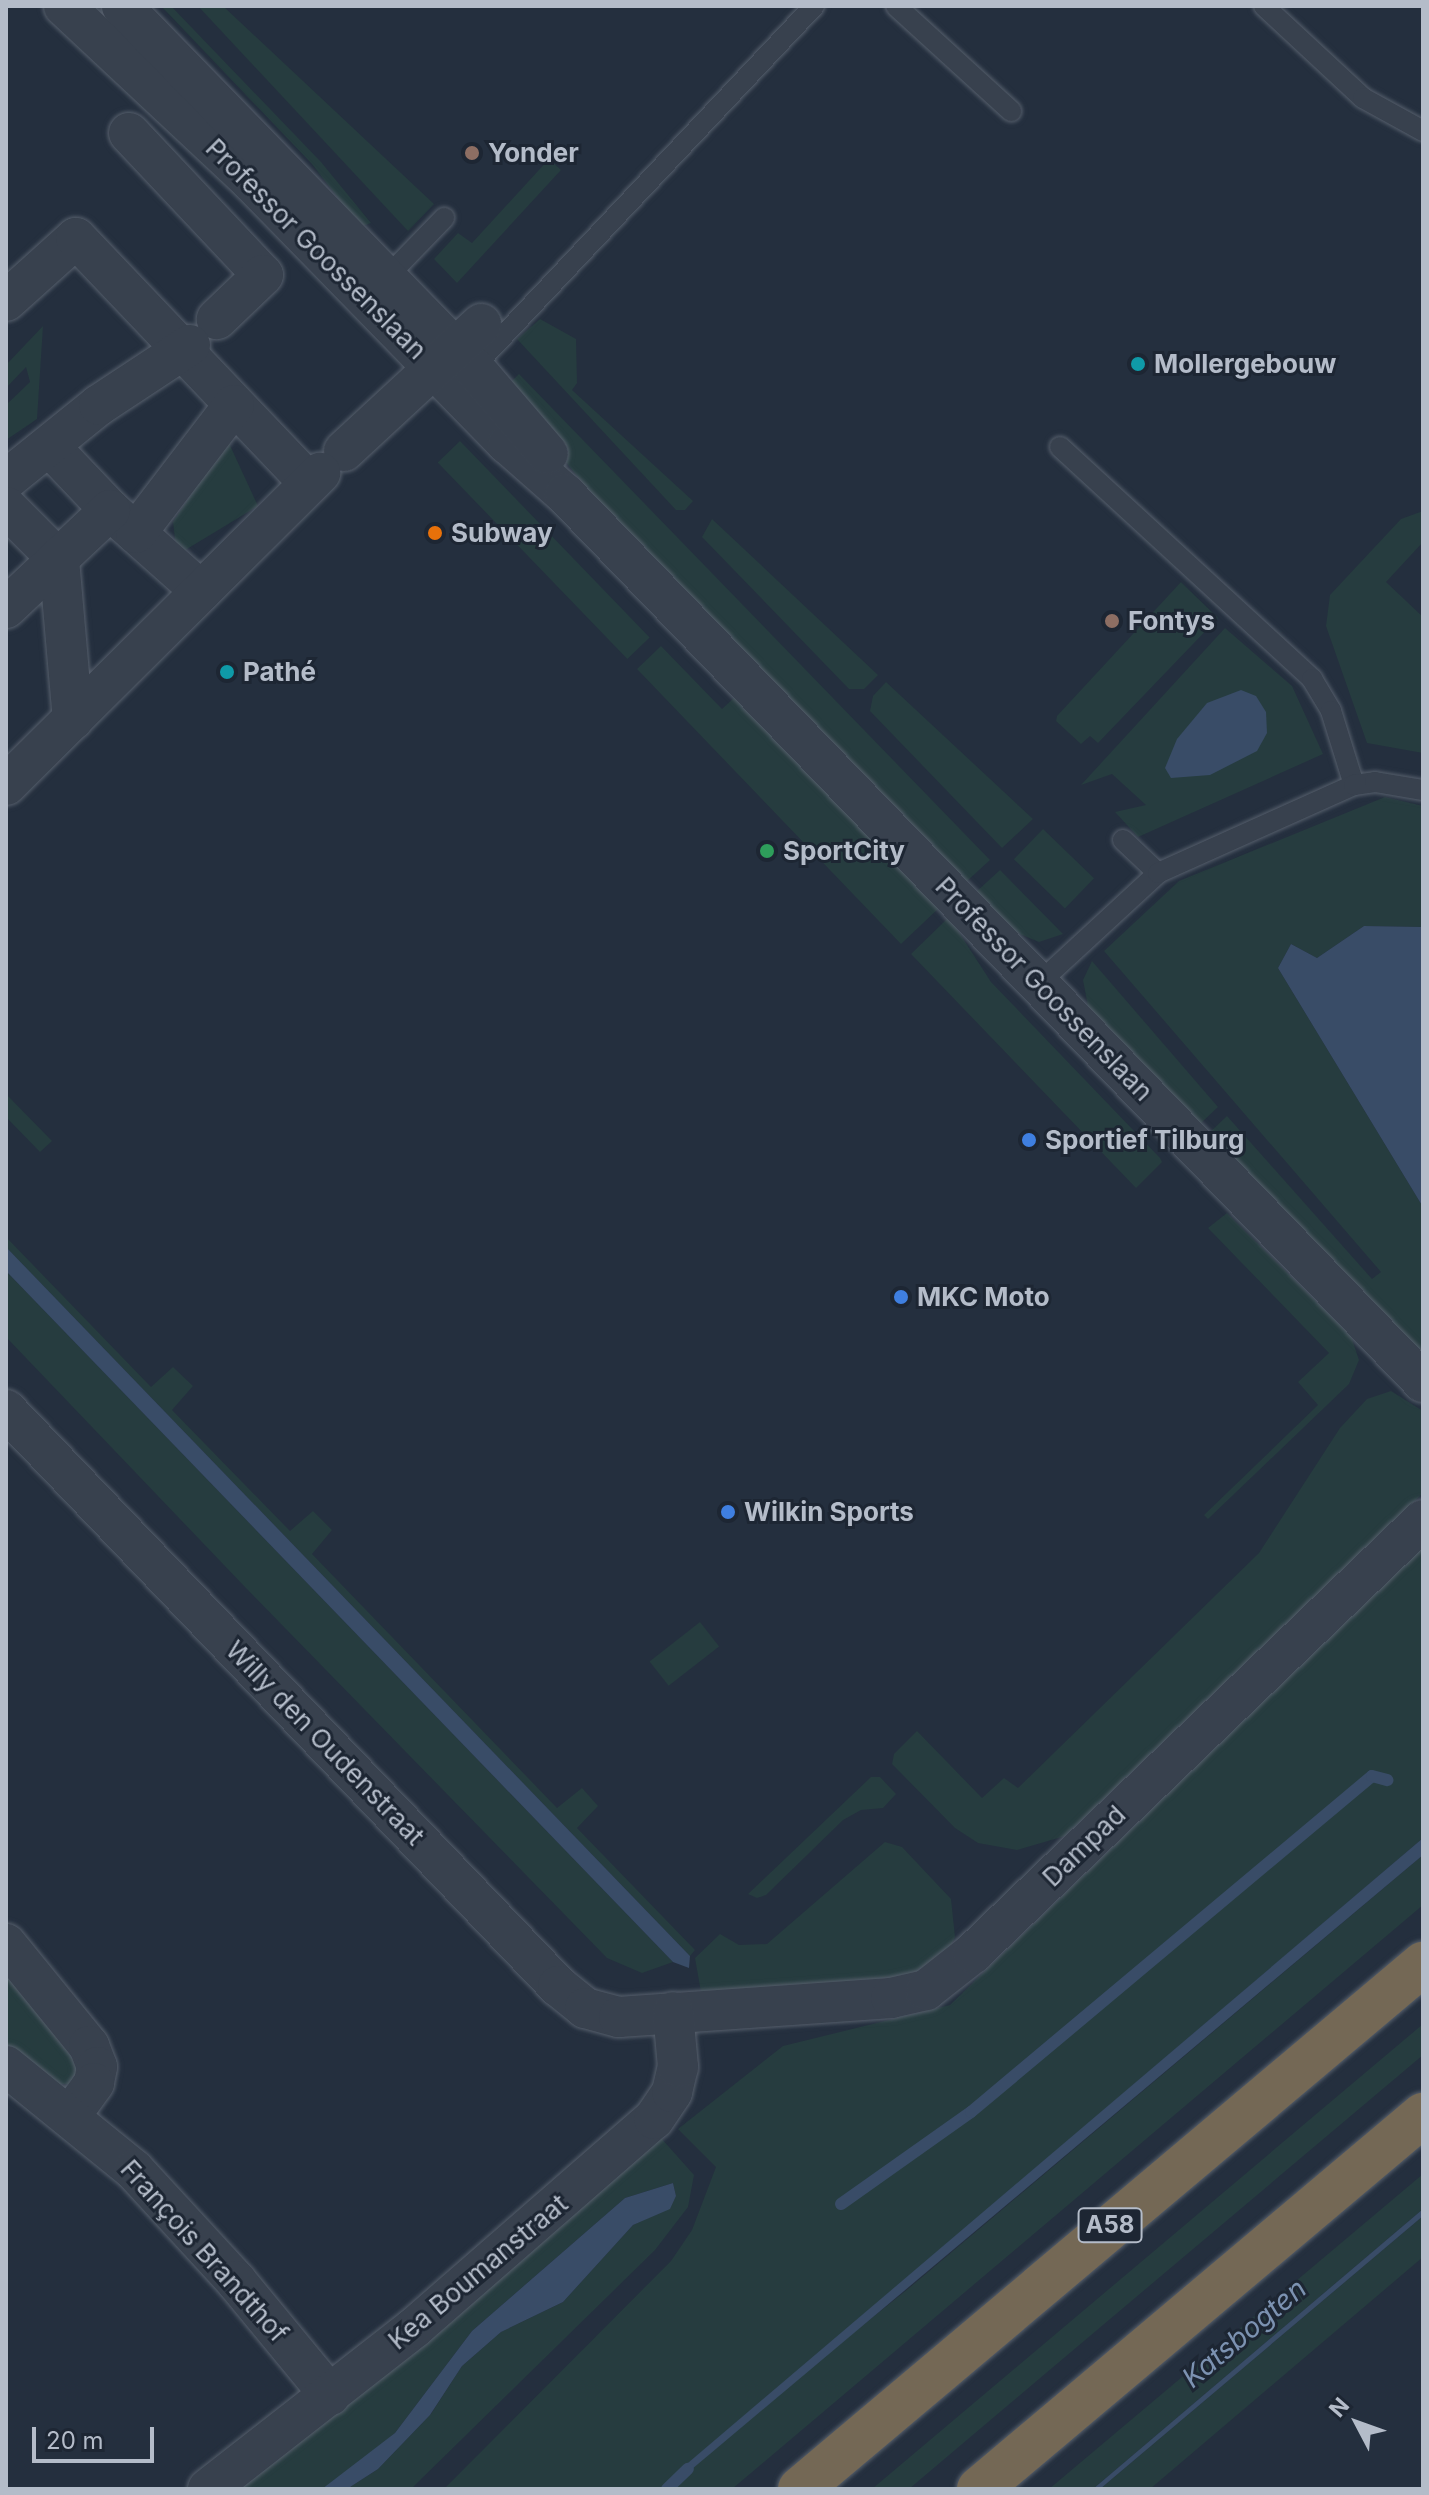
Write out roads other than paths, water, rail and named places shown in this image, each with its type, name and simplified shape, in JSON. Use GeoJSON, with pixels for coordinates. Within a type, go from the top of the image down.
{"type":"FeatureCollection","features":[{"type":"Feature","properties":{"kind":"highway","name":"A58"},"geometry":{"type":"LineString","coordinates":[[800,2489],[1423,1964]]}},
{"type":"Feature","properties":{"kind":"highway"},"geometry":{"type":"LineString","coordinates":[[979,2489],[1423,2115]]}},
{"type":"Feature","properties":{"kind":"street","name":"Professor Goossenslaan"},"geometry":{"type":"LineString","coordinates":[[64,6],[240,170],[459,359],[537,438],[555,463],[565,494],[1423,1382]]}},
{"type":"Feature","properties":{"kind":"street","name":"Professor Goossenslaan"},"geometry":{"type":"LineString","coordinates":[[122,6],[375,288]]}},
{"type":"Feature","properties":{"kind":"street"},"geometry":{"type":"LineString","coordinates":[[6,480],[51,448],[99,405],[197,338],[263,275],[129,133]]}},
{"type":"Feature","properties":{"kind":"street"},"geometry":{"type":"LineString","coordinates":[[6,301],[76,238],[197,338],[234,405],[324,469]]}},
{"type":"Feature","properties":{"kind":"street"},"geometry":{"type":"LineString","coordinates":[[6,785],[324,469],[459,359]]}},
{"type":"Feature","properties":{"kind":"street"},"geometry":{"type":"LineString","coordinates":[[6,608],[59,560],[123,522],[234,405]]}},
{"type":"Feature","properties":{"kind":"street"},"geometry":{"type":"LineString","coordinates":[[51,448],[123,522],[201,591]]}},
{"type":"Feature","properties":{"kind":"street"},"geometry":{"type":"LineString","coordinates":[[6,507],[59,560],[73,719]]}},
{"type":"Feature","properties":{"kind":"street","name":"Willy den Oudenstraat"},"geometry":{"type":"LineString","coordinates":[[6,1410],[558,1986],[585,2008],[619,2017],[673,2012]]}},
{"type":"Feature","properties":{"kind":"street","name":"Dampad"},"geometry":{"type":"LineString","coordinates":[[673,2012],[891,1998],[926,1990],[973,1953],[1423,1520]]}},
{"type":"Feature","properties":{"kind":"street"},"geometry":{"type":"LineString","coordinates":[[6,1944],[89,2046],[97,2067],[94,2083],[70,2116]]}},
{"type":"Feature","properties":{"kind":"street","name":"Kea Boumanstraat"},"geometry":{"type":"LineString","coordinates":[[208,2489],[330,2395],[654,2119],[672,2092],[678,2067],[673,2012]]}},
{"type":"Feature","properties":{"kind":"street","name":"François Brandthof"},"geometry":{"type":"LineString","coordinates":[[6,2066],[70,2116],[170,2208],[330,2395]]}},
{"type":"Feature","properties":{"kind":"lane"},"geometry":{"type":"LineString","coordinates":[[459,359],[814,6]]}},
{"type":"Feature","properties":{"kind":"lane"},"geometry":{"type":"LineString","coordinates":[[896,6],[1011,111]]}},
{"type":"Feature","properties":{"kind":"lane"},"geometry":{"type":"LineString","coordinates":[[1264,6],[1363,98],[1423,131]]}},
{"type":"Feature","properties":{"kind":"lane"},"geometry":{"type":"LineString","coordinates":[[375,288],[444,218]]}},
{"type":"Feature","properties":{"kind":"lane"},"geometry":{"type":"LineString","coordinates":[[1060,447],[1312,679],[1331,711],[1354,785]]}},
{"type":"Feature","properties":{"kind":"lane"},"geometry":{"type":"LineString","coordinates":[[1039,983],[1158,873],[1354,785],[1423,790]]}},
{"type":"Feature","properties":{"kind":"lane"},"geometry":{"type":"LineString","coordinates":[[1123,840],[1158,873]]}},
{"type":"Feature","properties":{"kind":"water"},"geometry":{"type":"Polygon","coordinates":[[[1241,690],[1256,696],[1266,712],[1267,733],[1257,751],[1210,775],[1171,778],[1165,768],[1177,739],[1207,703],[1241,690]]]}},
{"type":"Feature","properties":{"kind":"water"},"geometry":{"type":"Polygon","coordinates":[[[1364,926],[1423,927],[1423,1207],[1278,968],[1291,944],[1317,958],[1364,926]]]}},
{"type":"Feature","properties":{"kind":"water"},"geometry":{"type":"Polygon","coordinates":[[[6,1247],[690,1956],[689,1968],[673,1962],[6,1271],[6,1247]]]}},
{"type":"Feature","properties":{"kind":"water"},"geometry":{"type":"Polygon","coordinates":[[[1423,1838],[1423,1855],[679,2480],[675,2474],[1423,1838]]]}},
{"type":"Feature","properties":{"kind":"water"},"geometry":{"type":"Polygon","coordinates":[[[673,2183],[676,2196],[670,2209],[633,2225],[563,2302],[501,2332],[462,2366],[430,2415],[378,2469],[347,2489],[322,2489],[395,2433],[472,2331],[625,2198],[673,2183]]]}},
{"type":"Feature","properties":{"kind":"water"},"geometry":{"type":"Polygon","coordinates":[[[1423,2209],[1423,2216],[1100,2489],[1093,2489],[1423,2209]]]}},
{"type":"Feature","properties":{"kind":"waterway"},"geometry":{"type":"LineString","coordinates":[[841,2204],[971,2112],[1372,1776],[1387,1780]]}},
{"type":"Feature","properties":{"kind":"waterway"},"geometry":{"type":"LineString","coordinates":[[667,2489],[688,2469]]}},
{"type":"Feature","properties":{"kind":"place","name":"Yonder"},"geometry":{"type":"Point","coordinates":[472,153]}},
{"type":"Feature","properties":{"kind":"place","name":"Mollergebouw"},"geometry":{"type":"Point","coordinates":[1138,364]}},
{"type":"Feature","properties":{"kind":"place","name":"Subway"},"geometry":{"type":"Point","coordinates":[435,533]}},
{"type":"Feature","properties":{"kind":"place","name":"Fontys"},"geometry":{"type":"Point","coordinates":[1112,621]}},
{"type":"Feature","properties":{"kind":"place","name":"Pathé"},"geometry":{"type":"Point","coordinates":[227,672]}},
{"type":"Feature","properties":{"kind":"place","name":"SportCity"},"geometry":{"type":"Point","coordinates":[767,851]}},
{"type":"Feature","properties":{"kind":"place","name":"Sportief Tilburg"},"geometry":{"type":"Point","coordinates":[1029,1140]}},
{"type":"Feature","properties":{"kind":"place","name":"MKC Moto"},"geometry":{"type":"Point","coordinates":[901,1297]}},
{"type":"Feature","properties":{"kind":"place","name":"Wilkin Sports"},"geometry":{"type":"Point","coordinates":[728,1512]}},
{"type":"Feature","properties":{"kind":"water label","name":"Katsbogten"},"geometry":{"type":"Point","coordinates":[1244,2333]}}]}
